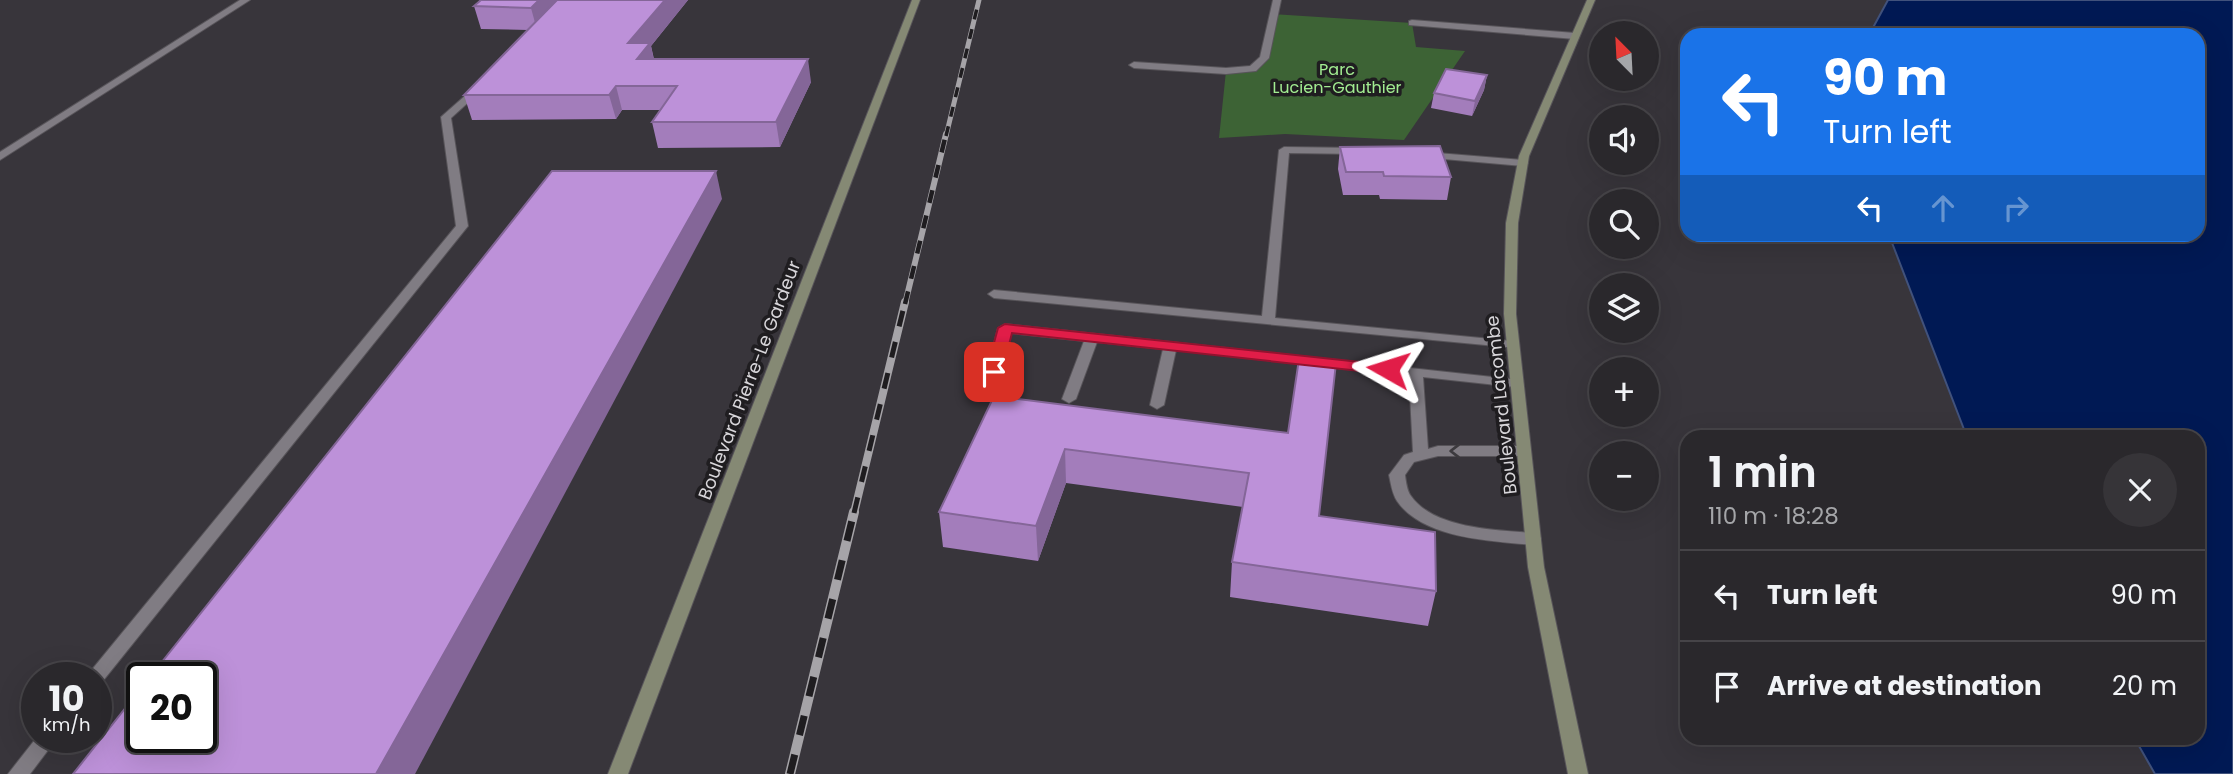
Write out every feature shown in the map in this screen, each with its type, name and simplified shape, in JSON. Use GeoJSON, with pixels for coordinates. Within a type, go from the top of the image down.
{"type":"FeatureCollection","features":[{"type":"Feature","properties":{"kind":"main road","name":"Boulevard Pierre-Le Gardeur"},"geometry":{"type":"LineString","coordinates":[[618,774],[916,0]]}},
{"type":"Feature","properties":{"kind":"main road","name":"Boulevard Lacombe"},"geometry":{"type":"LineString","coordinates":[[1578,774],[1536,567],[1510,314],[1513,223],[1523,163],[1591,0]]}},
{"type":"Feature","properties":{"kind":"street"},"geometry":{"type":"LineString","coordinates":[[0,158],[246,0]]}},
{"type":"Feature","properties":{"kind":"street"},"geometry":{"type":"LineString","coordinates":[[1133,65],[1226,71],[1253,69],[1264,58],[1277,0]]}},
{"type":"Feature","properties":{"kind":"street"},"geometry":{"type":"LineString","coordinates":[[1412,23],[1575,36]]}},
{"type":"Feature","properties":{"kind":"street"},"geometry":{"type":"LineString","coordinates":[[108,662],[462,226],[446,117],[484,84]]}},
{"type":"Feature","properties":{"kind":"street"},"geometry":{"type":"LineString","coordinates":[[1268,321],[1284,150],[1368,151]]}},
{"type":"Feature","properties":{"kind":"street"},"geometry":{"type":"LineString","coordinates":[[1407,154],[1523,163]]}},
{"type":"Feature","properties":{"kind":"street"},"geometry":{"type":"LineString","coordinates":[[994,294],[1512,345]]}},
{"type":"Feature","properties":{"kind":"street"},"geometry":{"type":"LineString","coordinates":[[988,393],[1005,328],[1515,383]]}},
{"type":"Feature","properties":{"kind":"street"},"geometry":{"type":"LineString","coordinates":[[1069,399],[1092,338]]}},
{"type":"Feature","properties":{"kind":"street"},"geometry":{"type":"LineString","coordinates":[[1157,405],[1170,346]]}},
{"type":"Feature","properties":{"kind":"street"},"geometry":{"type":"LineString","coordinates":[[1416,372],[1421,455]]}},
{"type":"Feature","properties":{"kind":"street"},"geometry":{"type":"LineString","coordinates":[[1524,451],[1438,451],[1409,458],[1397,475],[1404,499],[1426,516],[1459,531],[1533,539]]}},
{"type":"Feature","properties":{"kind":"street"},"geometry":{"type":"LineString","coordinates":[[18,774],[35,753]]}},
{"type":"Feature","properties":{"kind":"green space","name":"Parc Lucien-Gauthier"},"geometry":{"type":"Polygon","coordinates":[[[1272,14],[1412,23],[1416,47],[1465,51],[1404,140],[1285,134],[1219,138],[1226,71],[1253,69],[1263,58],[1272,14]]]}},
{"type":"Feature","properties":{"kind":"shaded area"},"geometry":{"type":"Polygon","coordinates":[[[1888,0],[2233,0],[2233,774],[2155,774],[2138,745],[2205,745],[2205,430],[1964,430],[1892,242],[2205,242],[2205,28],[1873,28],[1888,0]]]}},
{"type":"Feature","properties":{"kind":"building"},"geometry":{"type":"Polygon","coordinates":[[[481,0],[539,0],[531,8],[474,6],[481,0]]]}},
{"type":"Feature","properties":{"kind":"building"},"geometry":{"type":"Polygon","coordinates":[[[557,0],[665,0],[628,43],[650,43],[637,59],[808,59],[776,122],[652,122],[677,86],[616,86],[609,95],[464,95],[557,0]]]}},
{"type":"Feature","properties":{"kind":"building"},"geometry":{"type":"Polygon","coordinates":[[[1446,69],[1487,75],[1475,101],[1434,93],[1446,69]]]}},
{"type":"Feature","properties":{"kind":"building"},"geometry":{"type":"Polygon","coordinates":[[[1440,146],[1451,177],[1384,176],[1383,172],[1346,172],[1340,147],[1440,146]]]}},
{"type":"Feature","properties":{"kind":"building"},"geometry":{"type":"Polygon","coordinates":[[[552,171],[716,171],[376,774],[73,774],[90,753],[112,753],[112,725],[126,707],[126,753],[217,753],[217,662],[162,662],[552,171]]]}},
{"type":"Feature","properties":{"kind":"building"},"geometry":{"type":"Polygon","coordinates":[[[1299,359],[1336,363],[1319,516],[1435,532],[1436,591],[1232,562],[1249,473],[1065,449],[1036,526],[939,512],[994,396],[1288,433],[1299,359]]]}},
{"type":"Feature","properties":{"kind":"railway"},"geometry":{"type":"LineString","coordinates":[[946,136],[979,0]]}},
{"type":"Feature","properties":{"kind":"railway"},"geometry":{"type":"LineString","coordinates":[[905,304],[946,134]]}},
{"type":"Feature","properties":{"kind":"railway"},"geometry":{"type":"LineString","coordinates":[[854,513],[905,302]]}},
{"type":"Feature","properties":{"kind":"railway"},"geometry":{"type":"LineString","coordinates":[[790,774],[854,512]]}},
{"type":"Feature","properties":{"kind":"route"},"geometry":{"type":"LineString","coordinates":[[994,372],[1005,328],[1388,369]]}}]}
